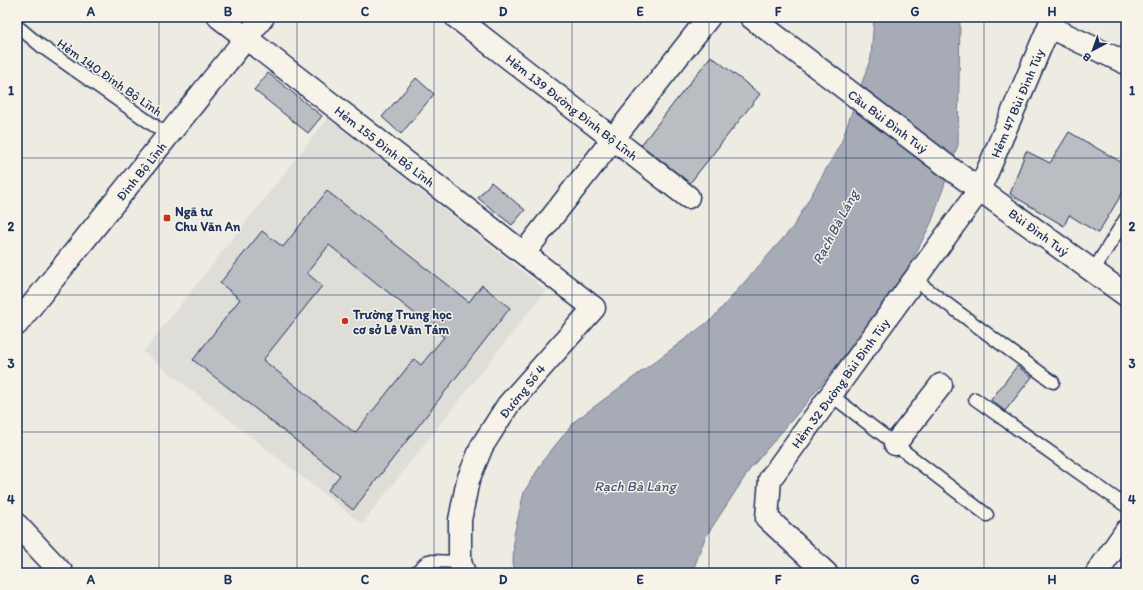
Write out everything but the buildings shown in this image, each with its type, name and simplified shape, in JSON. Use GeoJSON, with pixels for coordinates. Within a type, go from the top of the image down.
{"type":"FeatureCollection","features":[{"type":"Feature","properties":{"kind":"street","name":"Hẻm 155 Đinh Bộ Lĩnh"},"geometry":{"type":"LineString","coordinates":[[219,17],[524,253]]}},
{"type":"Feature","properties":{"kind":"street","name":"Đinh Bộ Lĩnh"},"geometry":{"type":"LineString","coordinates":[[17,324],[263,17]]}},
{"type":"Feature","properties":{"kind":"street","name":"Hẻm 139 Đường Đinh Bộ Lĩnh"},"geometry":{"type":"LineString","coordinates":[[456,17],[688,197]]}},
{"type":"Feature","properties":{"kind":"street"},"geometry":{"type":"LineString","coordinates":[[524,253],[709,17]]}},
{"type":"Feature","properties":{"kind":"street","name":"Cầu Bùi Đình Tuý"},"geometry":{"type":"LineString","coordinates":[[750,17],[951,169]]}},
{"type":"Feature","properties":{"kind":"street"},"geometry":{"type":"LineString","coordinates":[[1051,22],[1126,63]]}},
{"type":"Feature","properties":{"kind":"street","name":"Hẻm 47 Bùi Đình Túy"},"geometry":{"type":"LineString","coordinates":[[980,189],[1051,22]]}},
{"type":"Feature","properties":{"kind":"street","name":"Bùi Đình Tuý"},"geometry":{"type":"LineString","coordinates":[[951,169],[1126,295]]}},
{"type":"Feature","properties":{"kind":"street","name":"Hẻm 32 Đường Bùi Đình Túy"},"geometry":{"type":"LineString","coordinates":[[823,572],[767,518],[770,479],[980,189]]}},
{"type":"Feature","properties":{"kind":"street","name":"Đường Số 4"},"geometry":{"type":"LineString","coordinates":[[462,567],[460,520],[468,480],[482,446],[508,405],[594,308],[524,253]]}},
{"type":"Feature","properties":{"kind":"street"},"geometry":{"type":"LineString","coordinates":[[895,444],[940,386]]}},
{"type":"Feature","properties":{"kind":"street"},"geometry":{"type":"LineString","coordinates":[[17,525],[62,573]]}},
{"type":"Feature","properties":{"kind":"street"},"geometry":{"type":"LineString","coordinates":[[1097,573],[1126,531]]}},
{"type":"Feature","properties":{"kind":"lane","name":"Hẻm 140 Đinh Bộ Lĩnh"},"geometry":{"type":"LineString","coordinates":[[17,26],[41,46],[169,136]]}},
{"type":"Feature","properties":{"kind":"lane"},"geometry":{"type":"LineString","coordinates":[[1093,271],[1126,218]]}},
{"type":"Feature","properties":{"kind":"lane"},"geometry":{"type":"LineString","coordinates":[[915,280],[1053,382]]}},
{"type":"Feature","properties":{"kind":"lane"},"geometry":{"type":"LineString","coordinates":[[831,395],[986,515]]}},
{"type":"Feature","properties":{"kind":"lane"},"geometry":{"type":"LineString","coordinates":[[975,399],[1126,506]]}},
{"type":"Feature","properties":{"kind":"lane"},"geometry":{"type":"LineString","coordinates":[[415,573],[428,561],[462,567]]}},
{"type":"Feature","properties":{"kind":"shaded area","name":"Trường Trung học cơ sở Lê Văn Tám"},"geometry":{"type":"Polygon","coordinates":[[[328,118],[546,290],[362,524],[143,352],[328,118]]]}},
{"type":"Feature","properties":{"kind":"water","name":"Rạch Bà Láng"},"geometry":{"type":"Polygon","coordinates":[[[874,17],[960,17],[958,145],[932,221],[899,287],[808,401],[750,469],[705,538],[692,573],[516,573],[513,563],[514,535],[524,492],[545,458],[575,421],[712,319],[793,227],[841,143],[871,57],[874,17]]]}},
{"type":"Feature","properties":{"kind":"place","name":"Ngã tư Chu Văn An"},"geometry":{"type":"Point","coordinates":[167,218]}},
{"type":"Feature","properties":{"kind":"place","name":"Trường Trung học cơ sở Lê Văn Tám"},"geometry":{"type":"Point","coordinates":[345,321]}}]}
